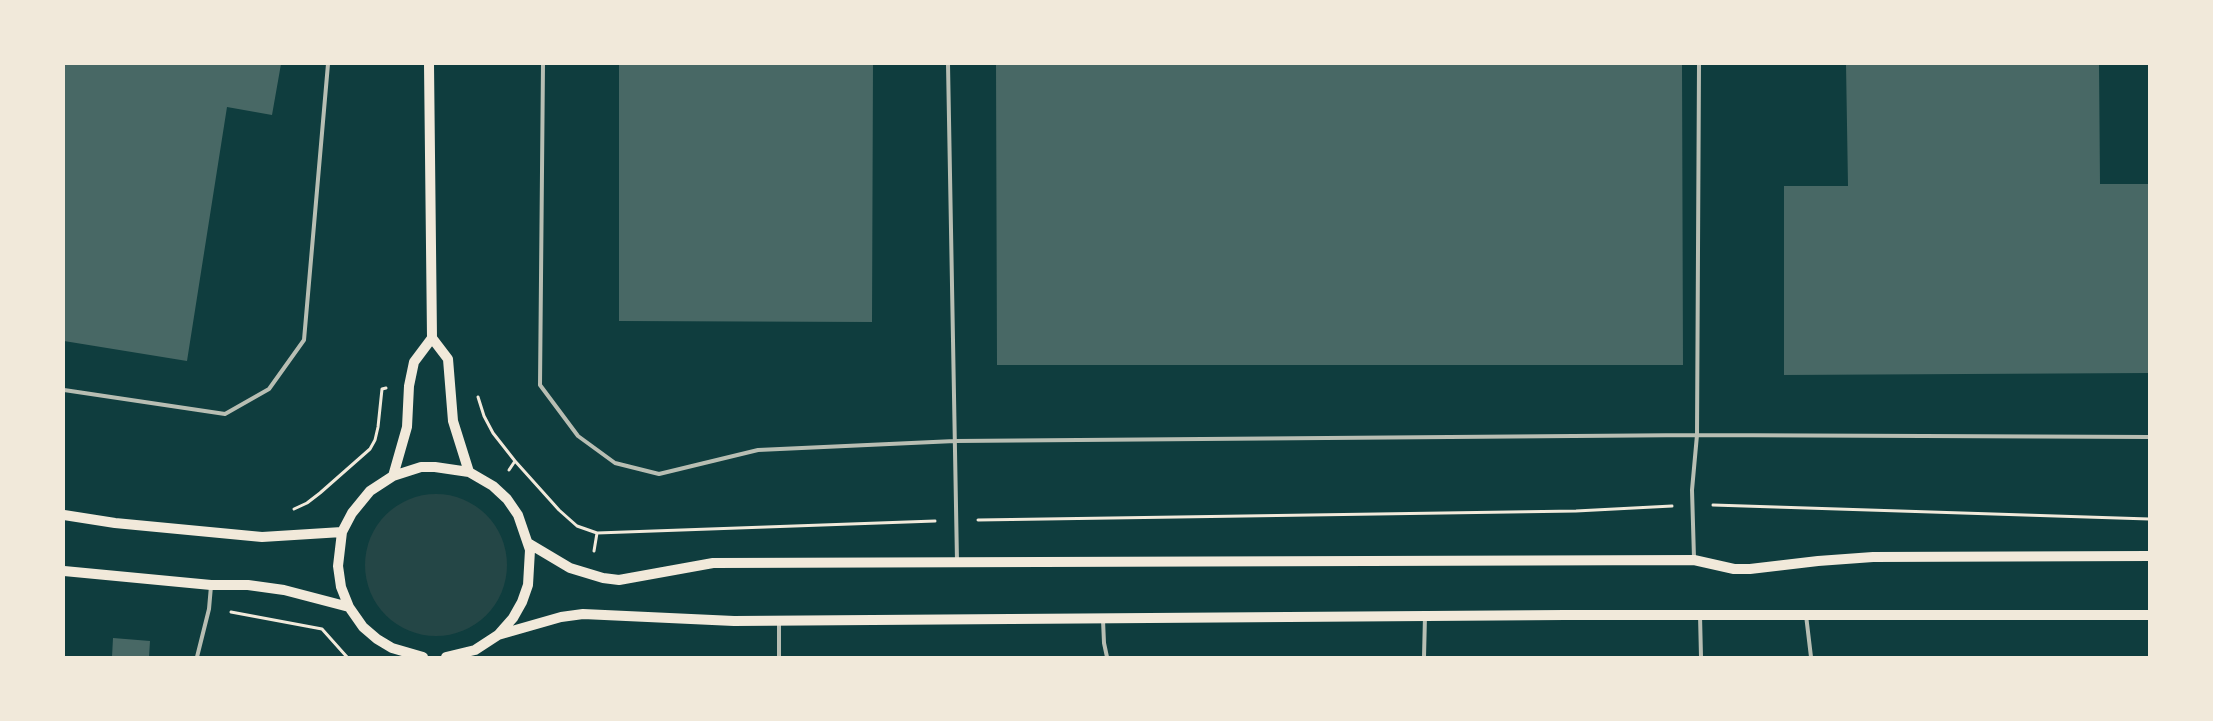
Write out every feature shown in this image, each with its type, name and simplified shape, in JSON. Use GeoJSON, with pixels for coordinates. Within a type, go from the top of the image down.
{"type":"FeatureCollection","features":[{"type":"Feature","properties":{"kind":"main road"},"geometry":{"type":"LineString","coordinates":[[429,64],[432,338],[448,359],[453,421],[469,472]]}},
{"type":"Feature","properties":{"kind":"main road"},"geometry":{"type":"LineString","coordinates":[[393,476],[407,427],[409,386],[414,362],[432,338]]}},
{"type":"Feature","properties":{"kind":"main road"},"geometry":{"type":"LineString","coordinates":[[423,657],[392,648],[376,639],[363,627],[350,607],[342,588],[338,566],[342,532],[360,502],[370,492],[393,476],[406,471],[428,467],[449,468],[469,472],[495,488],[518,514],[528,543],[530,567],[528,585],[522,602],[513,618],[498,635],[475,650],[446,657]]}},
{"type":"Feature","properties":{"kind":"main road"},"geometry":{"type":"LineString","coordinates":[[64,517],[262,537],[342,532]]}},
{"type":"Feature","properties":{"kind":"main road"},"geometry":{"type":"LineString","coordinates":[[528,543],[570,568],[603,578],[619,580],[713,562],[1694,560],[1734,569],[1750,569],[1873,557],[2149,556]]}},
{"type":"Feature","properties":{"kind":"main road"},"geometry":{"type":"LineString","coordinates":[[64,571],[284,590],[350,607]]}},
{"type":"Feature","properties":{"kind":"main road"},"geometry":{"type":"LineString","coordinates":[[498,635],[561,617],[583,614],[675,619],[779,620],[1424,616],[2149,615]]}},
{"type":"Feature","properties":{"kind":"lane"},"geometry":{"type":"LineString","coordinates":[[64,390],[225,414],[269,389],[304,340],[328,64]]}},
{"type":"Feature","properties":{"kind":"lane"},"geometry":{"type":"LineString","coordinates":[[543,64],[540,385],[578,436],[615,463],[659,474],[758,450],[955,441],[1697,435],[2149,437]]}},
{"type":"Feature","properties":{"kind":"lane"},"geometry":{"type":"LineString","coordinates":[[948,64],[957,561]]}},
{"type":"Feature","properties":{"kind":"lane"},"geometry":{"type":"LineString","coordinates":[[1694,560],[1692,505],[1697,435],[1699,64]]}},
{"type":"Feature","properties":{"kind":"lane"},"geometry":{"type":"LineString","coordinates":[[197,657],[209,609],[211,585]]}},
{"type":"Feature","properties":{"kind":"lane"},"geometry":{"type":"LineString","coordinates":[[1700,615],[1702,657]]}},
{"type":"Feature","properties":{"kind":"lane"},"geometry":{"type":"LineString","coordinates":[[1806,615],[1811,657]]}},
{"type":"Feature","properties":{"kind":"lane"},"geometry":{"type":"LineString","coordinates":[[1424,616],[1424,657]]}},
{"type":"Feature","properties":{"kind":"lane"},"geometry":{"type":"LineString","coordinates":[[1103,618],[1104,644],[1107,657]]}},
{"type":"Feature","properties":{"kind":"lane"},"geometry":{"type":"LineString","coordinates":[[779,620],[779,657]]}},
{"type":"Feature","properties":{"kind":"path"},"geometry":{"type":"LineString","coordinates":[[287,511],[307,503],[370,449],[375,440],[378,427],[382,389],[392,388]]}},
{"type":"Feature","properties":{"kind":"path"},"geometry":{"type":"LineString","coordinates":[[476,390],[484,416],[493,433],[515,462],[559,510],[577,526],[597,533],[939,521]]}},
{"type":"Feature","properties":{"kind":"path"},"geometry":{"type":"LineString","coordinates":[[495,488],[515,462]]}},
{"type":"Feature","properties":{"kind":"path"},"geometry":{"type":"LineString","coordinates":[[978,520],[1576,511],[1692,505],[2149,519]]}},
{"type":"Feature","properties":{"kind":"path"},"geometry":{"type":"LineString","coordinates":[[593,559],[597,533]]}},
{"type":"Feature","properties":{"kind":"shaded area"},"geometry":{"type":"Polygon","coordinates":[[[436,494],[450,495],[463,499],[486,515],[502,538],[506,551],[506,579],[502,592],[486,615],[463,631],[450,635],[436,636],[422,635],[409,631],[386,615],[370,592],[366,579],[365,565],[366,551],[370,538],[386,515],[409,499],[422,495],[436,494]]]}},
{"type":"Feature","properties":{"kind":"building"},"geometry":{"type":"Polygon","coordinates":[[[64,64],[281,64],[272,115],[227,107],[187,361],[64,341],[64,64]]]}},
{"type":"Feature","properties":{"kind":"building"},"geometry":{"type":"Polygon","coordinates":[[[619,64],[873,64],[872,322],[619,321],[619,64]]]}},
{"type":"Feature","properties":{"kind":"building"},"geometry":{"type":"Polygon","coordinates":[[[996,64],[1682,64],[1683,365],[997,365],[996,64]]]}},
{"type":"Feature","properties":{"kind":"building"},"geometry":{"type":"Polygon","coordinates":[[[1846,64],[2099,64],[2100,184],[2149,184],[2149,373],[1784,375],[1784,186],[1848,186],[1846,64]]]}},
{"type":"Feature","properties":{"kind":"building"},"geometry":{"type":"Polygon","coordinates":[[[113,638],[150,641],[149,657],[112,657],[113,638]]]}}]}
